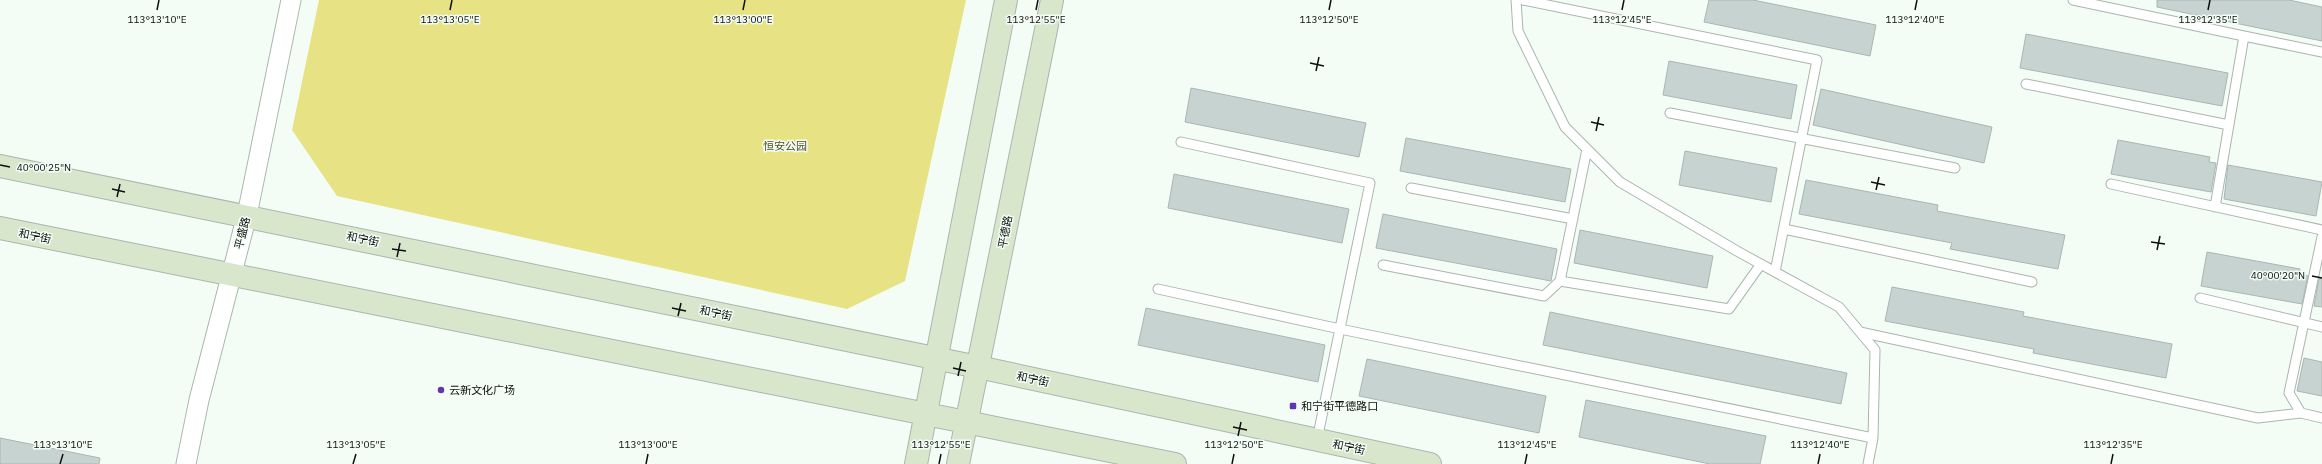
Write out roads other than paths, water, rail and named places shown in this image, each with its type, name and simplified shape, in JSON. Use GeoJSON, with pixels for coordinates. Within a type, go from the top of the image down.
{"type":"FeatureCollection","features":[{"type":"Feature","properties":{"kind":"main road"},"geometry":{"type":"LineString","coordinates":[[916,464],[1006,0]]}},
{"type":"Feature","properties":{"kind":"main road","name":"平德路"},"geometry":{"type":"LineString","coordinates":[[958,464],[1052,0]]}},
{"type":"Feature","properties":{"kind":"main road","name":"和宁街"},"geometry":{"type":"LineString","coordinates":[[0,166],[247,215],[936,358],[1430,464]]}},
{"type":"Feature","properties":{"kind":"main road","name":"和宁街"},"geometry":{"type":"LineString","coordinates":[[0,228],[231,276],[927,413],[1175,464]]}},
{"type":"Feature","properties":{"kind":"street","name":"平盛路"},"geometry":{"type":"LineString","coordinates":[[186,464],[198,400],[247,215],[291,0]]}},
{"type":"Feature","properties":{"kind":"lane"},"geometry":{"type":"LineString","coordinates":[[1516,0],[1518,31],[1565,127],[1620,182],[1775,272],[1839,307],[1875,350],[1873,438],[1868,464]]}},
{"type":"Feature","properties":{"kind":"lane"},"geometry":{"type":"LineString","coordinates":[[1523,0],[1817,60],[1775,272]]}},
{"type":"Feature","properties":{"kind":"lane"},"geometry":{"type":"LineString","coordinates":[[2073,0],[2322,52]]}},
{"type":"Feature","properties":{"kind":"lane"},"geometry":{"type":"LineString","coordinates":[[2215,207],[2244,36]]}},
{"type":"Feature","properties":{"kind":"lane"},"geometry":{"type":"LineString","coordinates":[[2026,84],[2229,125]]}},
{"type":"Feature","properties":{"kind":"lane"},"geometry":{"type":"LineString","coordinates":[[1670,114],[1802,137],[1955,168]]}},
{"type":"Feature","properties":{"kind":"lane"},"geometry":{"type":"LineString","coordinates":[[1181,142],[1370,183],[1317,440]]}},
{"type":"Feature","properties":{"kind":"lane"},"geometry":{"type":"LineString","coordinates":[[1383,265],[1544,296],[1560,281],[1587,149]]}},
{"type":"Feature","properties":{"kind":"lane"},"geometry":{"type":"LineString","coordinates":[[2111,184],[2322,230]]}},
{"type":"Feature","properties":{"kind":"lane"},"geometry":{"type":"LineString","coordinates":[[1412,188],[1573,219]]}},
{"type":"Feature","properties":{"kind":"lane"},"geometry":{"type":"LineString","coordinates":[[1784,229],[2032,282]]}},
{"type":"Feature","properties":{"kind":"lane"},"geometry":{"type":"LineString","coordinates":[[2300,413],[2289,393],[2322,237]]}},
{"type":"Feature","properties":{"kind":"lane"},"geometry":{"type":"LineString","coordinates":[[1560,281],[1729,309],[1761,264]]}},
{"type":"Feature","properties":{"kind":"lane"},"geometry":{"type":"LineString","coordinates":[[1158,289],[1340,329],[1873,438]]}},
{"type":"Feature","properties":{"kind":"lane"},"geometry":{"type":"LineString","coordinates":[[2200,298],[2322,327]]}},
{"type":"Feature","properties":{"kind":"lane"},"geometry":{"type":"LineString","coordinates":[[1860,332],[2258,418],[2300,413],[2322,418]]}},
{"type":"Feature","properties":{"kind":"place","name":"云新文化广场"},"geometry":{"type":"Point","coordinates":[441,390]}},
{"type":"Feature","properties":{"kind":"place","name":"和宁街平德路口"},"geometry":{"type":"Point","coordinates":[1293,406]}},
{"type":"Feature","properties":{"kind":"park label","name":"恒安公园"},"geometry":{"type":"Point","coordinates":[785,146]}}]}
